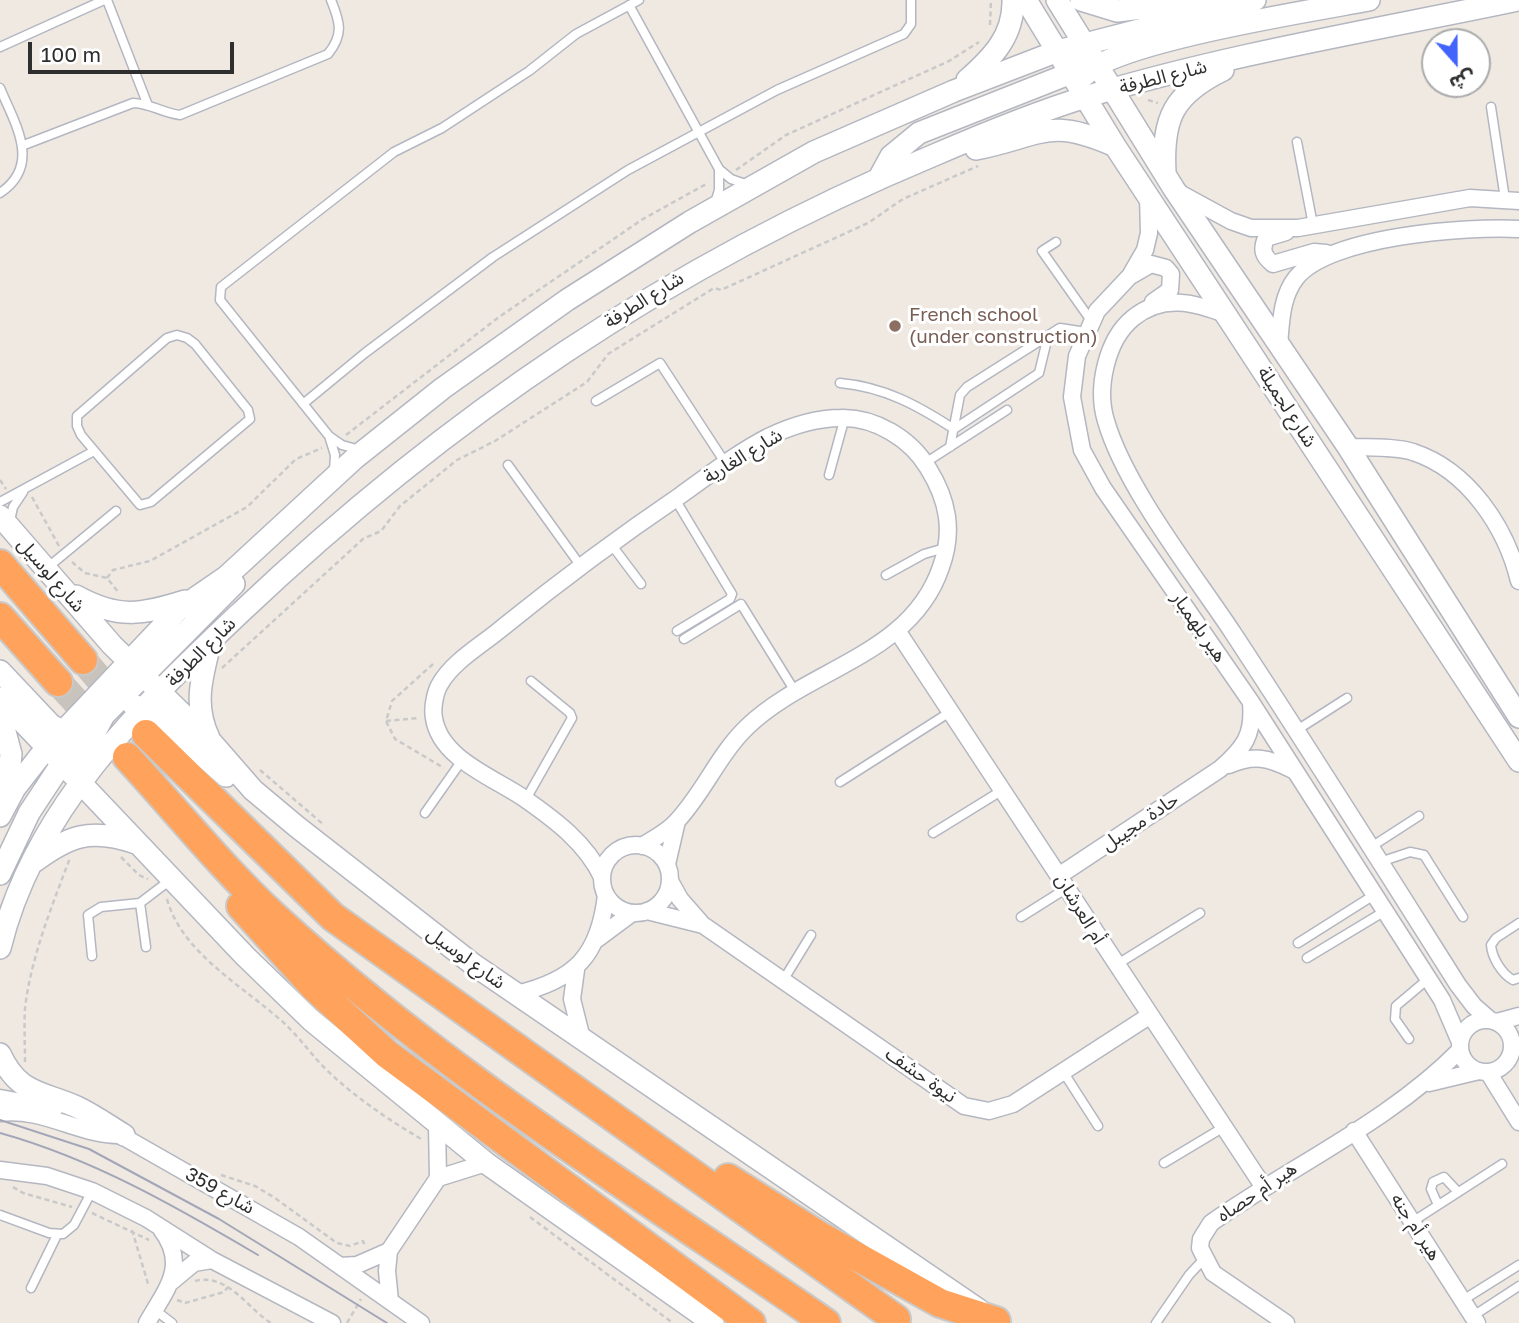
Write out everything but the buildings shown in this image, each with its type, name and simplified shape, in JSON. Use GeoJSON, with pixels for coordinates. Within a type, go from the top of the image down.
{"type":"FeatureCollection","features":[{"type":"Feature","properties":{"kind":"highway","name":"شارع لوسيل"},"geometry":{"type":"LineString","coordinates":[[0,564],[83,660]]}},
{"type":"Feature","properties":{"kind":"highway"},"geometry":{"type":"LineString","coordinates":[[0,617],[58,682]]}},
{"type":"Feature","properties":{"kind":"highway"},"geometry":{"type":"LineString","coordinates":[[141,721],[332,917],[896,1319]]}},
{"type":"Feature","properties":{"kind":"highway"},"geometry":{"type":"LineString","coordinates":[[127,757],[272,914],[370,999],[473,1079],[826,1323]]}},
{"type":"Feature","properties":{"kind":"highway"},"geometry":{"type":"LineString","coordinates":[[204,840],[219,873],[239,903],[315,988],[361,1031],[413,1075],[751,1323]]}},
{"type":"Feature","properties":{"kind":"highway"},"geometry":{"type":"LineString","coordinates":[[332,917],[376,939],[727,1178],[820,1236],[940,1303],[997,1322]]}},
{"type":"Feature","properties":{"kind":"main road"},"geometry":{"type":"LineString","coordinates":[[954,91],[995,56],[1007,33],[1013,0]]}},
{"type":"Feature","properties":{"kind":"main road","name":"شارع لجميلة"},"geometry":{"type":"LineString","coordinates":[[1026,0],[1115,146],[1519,761]]}},
{"type":"Feature","properties":{"kind":"main road","name":"شارع لجميلة"},"geometry":{"type":"LineString","coordinates":[[1057,0],[1110,90],[1348,447],[1519,717]]}},
{"type":"Feature","properties":{"kind":"main road"},"geometry":{"type":"LineString","coordinates":[[1081,0],[1117,11],[1207,0]]}},
{"type":"Feature","properties":{"kind":"main road","name":"شارع الطرفة"},"geometry":{"type":"LineString","coordinates":[[129,670],[194,598],[226,577],[366,450],[443,388],[567,300],[712,210],[814,152],[954,91],[1058,51],[1255,0]]}},
{"type":"Feature","properties":{"kind":"main road"},"geometry":{"type":"LineString","coordinates":[[1085,97],[1084,77],[1096,67],[1167,42],[1267,19],[1369,0]]}},
{"type":"Feature","properties":{"kind":"main road","name":"شارع الطرفة"},"geometry":{"type":"LineString","coordinates":[[0,943],[26,867],[45,833],[81,782],[141,721],[160,692],[211,640],[300,556],[384,485],[532,373],[656,292],[710,261],[879,178],[1085,97],[1267,52],[1518,0]]}},
{"type":"Feature","properties":{"kind":"main road"},"geometry":{"type":"LineString","coordinates":[[879,178],[891,156],[919,133],[1071,73],[1080,63],[1083,45]]}},
{"type":"Feature","properties":{"kind":"main road"},"geometry":{"type":"LineString","coordinates":[[1170,181],[1166,127],[1177,103],[1202,80],[1267,52]]}},
{"type":"Feature","properties":{"kind":"main road"},"geometry":{"type":"LineString","coordinates":[[953,147],[977,150],[1049,129],[1083,132],[1115,146]]}},
{"type":"Feature","properties":{"kind":"main road","name":"شارع لوسيل"},"geometry":{"type":"LineString","coordinates":[[5,521],[112,645],[129,670],[160,692],[212,743],[253,790],[384,897],[516,994],[997,1322]]}},
{"type":"Feature","properties":{"kind":"main road"},"geometry":{"type":"LineString","coordinates":[[2,811],[54,756],[77,737],[129,670],[252,567],[279,531]]}},
{"type":"Feature","properties":{"kind":"main road"},"geometry":{"type":"LineString","coordinates":[[63,589],[96,608],[119,614],[161,608],[194,598]]}},
{"type":"Feature","properties":{"kind":"main road"},"geometry":{"type":"LineString","coordinates":[[211,640],[200,679],[199,697],[202,719],[212,743]]}},
{"type":"Feature","properties":{"kind":"main road"},"geometry":{"type":"LineString","coordinates":[[0,671],[41,716],[77,737],[141,721]]}},
{"type":"Feature","properties":{"kind":"main road"},"geometry":{"type":"LineString","coordinates":[[0,698],[311,1020],[486,1163],[713,1323]]}},
{"type":"Feature","properties":{"kind":"main road"},"geometry":{"type":"LineString","coordinates":[[101,705],[141,721],[253,790]]}},
{"type":"Feature","properties":{"kind":"main road"},"geometry":{"type":"LineString","coordinates":[[0,713],[9,744],[12,769],[2,811]]}},
{"type":"Feature","properties":{"kind":"main road"},"geometry":{"type":"LineString","coordinates":[[77,737],[81,782]]}},
{"type":"Feature","properties":{"kind":"main road"},"geometry":{"type":"LineString","coordinates":[[0,874],[54,756]]}},
{"type":"Feature","properties":{"kind":"main road"},"geometry":{"type":"LineString","coordinates":[[26,867],[62,843],[78,836],[98,834],[138,843]]}},
{"type":"Feature","properties":{"kind":"main road"},"geometry":{"type":"LineString","coordinates":[[0,1055],[14,1079],[39,1094],[76,1107],[124,1135]]}},
{"type":"Feature","properties":{"kind":"street"},"geometry":{"type":"LineString","coordinates":[[1170,181],[1231,221],[1251,228],[1306,226]]}},
{"type":"Feature","properties":{"kind":"street","name":"هير بلهمبار"},"geometry":{"type":"LineString","coordinates":[[1130,276],[1144,250],[1149,233],[1148,194]]}},
{"type":"Feature","properties":{"kind":"street"},"geometry":{"type":"LineString","coordinates":[[1512,200],[1469,198],[1306,226],[1266,238],[1262,248],[1265,258],[1273,264],[1284,263],[1314,252],[1330,253],[1439,230],[1470,227],[1519,229]]}},
{"type":"Feature","properties":{"kind":"street"},"geometry":{"type":"LineString","coordinates":[[1279,345],[1283,309],[1289,289],[1297,276],[1330,253]]}},
{"type":"Feature","properties":{"kind":"street","name":"هير بلهمبار"},"geometry":{"type":"LineString","coordinates":[[1460,1046],[1450,1016],[1385,911],[1251,702],[1103,488],[1087,459],[1075,423],[1072,397],[1077,356],[1089,327],[1116,288],[1151,264],[1166,268],[1171,274],[1170,290],[1128,322],[1105,367],[1102,391],[1104,418],[1114,446],[1149,506],[1297,730],[1458,985],[1474,1006],[1493,1021]]}},
{"type":"Feature","properties":{"kind":"street"},"geometry":{"type":"LineString","coordinates":[[1146,308],[1170,301],[1184,302],[1227,315]]}},
{"type":"Feature","properties":{"kind":"street","name":"شارع الغارية"},"geometry":{"type":"LineString","coordinates":[[433,716],[439,685],[457,664],[580,565],[726,464],[787,429],[808,422],[845,417],[872,422],[895,434],[925,463],[948,512],[948,547],[936,583],[898,632],[749,724],[735,739],[677,821],[642,846]]}},
{"type":"Feature","properties":{"kind":"street"},"geometry":{"type":"LineString","coordinates":[[1348,447],[1412,452],[1448,469],[1475,492],[1496,526],[1519,582]]}},
{"type":"Feature","properties":{"kind":"street","name":"أم العرشان"},"geometry":{"type":"LineString","coordinates":[[898,632],[1001,791],[1064,882],[1115,966],[1263,1186]]}},
{"type":"Feature","properties":{"kind":"street","name":"حادة مجيبل"},"geometry":{"type":"LineString","coordinates":[[1064,882],[1220,769],[1246,745],[1253,723],[1251,702]]}},
{"type":"Feature","properties":{"kind":"street"},"geometry":{"type":"LineString","coordinates":[[433,716],[442,738],[463,760],[526,799],[579,841],[594,859],[606,895],[597,939],[576,970],[572,999],[582,1039]]}},
{"type":"Feature","properties":{"kind":"street","name":"حادة مجيبل"},"geometry":{"type":"LineString","coordinates":[[1220,769],[1242,759],[1262,757],[1295,772]]}},
{"type":"Feature","properties":{"kind":"street","name":"شارع الغارية"},"geometry":{"type":"LineString","coordinates":[[667,864],[677,821]]}},
{"type":"Feature","properties":{"kind":"street"},"geometry":{"type":"LineString","coordinates":[[579,841],[618,851],[642,846],[654,850],[667,864],[670,881],[666,897],[597,939]]}},
{"type":"Feature","properties":{"kind":"street"},"geometry":{"type":"LineString","coordinates":[[602,877],[610,858],[618,851]]}},
{"type":"Feature","properties":{"kind":"street","name":"نيوة حشف"},"geometry":{"type":"LineString","coordinates":[[670,881],[680,899],[703,925]]}},
{"type":"Feature","properties":{"kind":"street"},"geometry":{"type":"LineString","coordinates":[[606,895],[621,910],[640,912]]}},
{"type":"Feature","properties":{"kind":"street","name":"نيوة حشف"},"geometry":{"type":"LineString","coordinates":[[640,912],[685,918],[703,925],[785,979],[964,1106],[989,1111],[1013,1104],[1149,1016]]}},
{"type":"Feature","properties":{"kind":"street"},"geometry":{"type":"LineString","coordinates":[[516,994],[553,982],[576,970]]}},
{"type":"Feature","properties":{"kind":"street"},"geometry":{"type":"LineString","coordinates":[[1519,1016],[1470,1025],[1460,1046],[1466,1064],[1484,1072],[1519,1122]]}},
{"type":"Feature","properties":{"kind":"street"},"geometry":{"type":"LineString","coordinates":[[1493,1021],[1509,1033],[1519,1072]]}},
{"type":"Feature","properties":{"kind":"street","name":"هير أم حصاه"},"geometry":{"type":"LineString","coordinates":[[1203,1260],[1201,1239],[1211,1223],[1263,1186],[1427,1084],[1460,1046]]}},
{"type":"Feature","properties":{"kind":"street"},"geometry":{"type":"LineString","coordinates":[[1484,1072],[1501,1068],[1514,1048]]}},
{"type":"Feature","properties":{"kind":"street","name":"هير أم حصاه"},"geometry":{"type":"LineString","coordinates":[[1427,1084],[1484,1072]]}},
{"type":"Feature","properties":{"kind":"street","name":"شارع 359"},"geometry":{"type":"LineString","coordinates":[[0,1098],[53,1107],[124,1135],[299,1237],[421,1323]]}},
{"type":"Feature","properties":{"kind":"street"},"geometry":{"type":"LineString","coordinates":[[0,1113],[26,1112],[94,1133],[124,1135]]}},
{"type":"Feature","properties":{"kind":"street"},"geometry":{"type":"LineString","coordinates":[[390,1301],[387,1278],[389,1251],[438,1178],[437,1125]]}},
{"type":"Feature","properties":{"kind":"street","name":"هير أم جنه"},"geometry":{"type":"LineString","coordinates":[[1354,1131],[1475,1319]]}},
{"type":"Feature","properties":{"kind":"street"},"geometry":{"type":"LineString","coordinates":[[438,1178],[486,1163]]}},
{"type":"Feature","properties":{"kind":"street"},"geometry":{"type":"LineString","coordinates":[[0,1170],[47,1176],[92,1191],[157,1225],[212,1260],[332,1323]]}},
{"type":"Feature","properties":{"kind":"street"},"geometry":{"type":"LineString","coordinates":[[157,1225],[174,1251],[175,1268],[160,1319]]}},
{"type":"Feature","properties":{"kind":"street"},"geometry":{"type":"LineString","coordinates":[[340,1266],[357,1265],[389,1251]]}},
{"type":"Feature","properties":{"kind":"street"},"geometry":{"type":"LineString","coordinates":[[168,1285],[194,1263],[212,1260]]}},
{"type":"Feature","properties":{"kind":"street"},"geometry":{"type":"LineString","coordinates":[[1203,1260],[1222,1281],[1286,1323]]}},
{"type":"Feature","properties":{"kind":"lane"},"geometry":{"type":"LineString","coordinates":[[0,47],[105,0],[148,103]]}},
{"type":"Feature","properties":{"kind":"lane"},"geometry":{"type":"LineString","coordinates":[[24,145],[117,107],[148,103],[167,113],[180,115],[328,54],[337,42],[341,25],[331,0]]}},
{"type":"Feature","properties":{"kind":"lane"},"geometry":{"type":"LineString","coordinates":[[366,450],[342,445],[329,436],[220,300],[221,287],[394,152],[442,128],[528,71],[576,34],[639,0]]}},
{"type":"Feature","properties":{"kind":"lane"},"geometry":{"type":"LineString","coordinates":[[303,404],[365,352],[493,257],[606,184],[698,131],[777,90],[904,34],[911,24],[911,0]]}},
{"type":"Feature","properties":{"kind":"lane"},"geometry":{"type":"LineString","coordinates":[[629,5],[719,169],[738,183],[754,186]]}},
{"type":"Feature","properties":{"kind":"lane"},"geometry":{"type":"LineString","coordinates":[[0,88],[24,145],[19,173],[0,193]]}},
{"type":"Feature","properties":{"kind":"lane"},"geometry":{"type":"LineString","coordinates":[[1491,107],[1512,200]]}},
{"type":"Feature","properties":{"kind":"lane"},"geometry":{"type":"LineString","coordinates":[[1297,142],[1306,226]]}},
{"type":"Feature","properties":{"kind":"lane"},"geometry":{"type":"LineString","coordinates":[[712,210],[719,190],[719,169]]}},
{"type":"Feature","properties":{"kind":"lane"},"geometry":{"type":"LineString","coordinates":[[1056,242],[1042,251],[1089,327]]}},
{"type":"Feature","properties":{"kind":"lane"},"geometry":{"type":"LineString","coordinates":[[950,447],[960,395],[967,387],[1063,327],[1089,327]]}},
{"type":"Feature","properties":{"kind":"lane"},"geometry":{"type":"LineString","coordinates":[[172,336],[192,340],[250,416],[247,425],[144,505],[134,501],[94,451],[77,426],[79,411],[172,336]]}},
{"type":"Feature","properties":{"kind":"lane"},"geometry":{"type":"LineString","coordinates":[[954,429],[1039,373],[1048,336]]}},
{"type":"Feature","properties":{"kind":"lane"},"geometry":{"type":"LineString","coordinates":[[596,401],[660,363],[726,464]]}},
{"type":"Feature","properties":{"kind":"lane"},"geometry":{"type":"LineString","coordinates":[[840,383],[886,391],[922,408],[954,429]]}},
{"type":"Feature","properties":{"kind":"lane"},"geometry":{"type":"LineString","coordinates":[[925,463],[1007,410]]}},
{"type":"Feature","properties":{"kind":"lane"},"geometry":{"type":"LineString","coordinates":[[829,475],[845,417]]}},
{"type":"Feature","properties":{"kind":"lane"},"geometry":{"type":"LineString","coordinates":[[329,436],[335,464],[329,483]]}},
{"type":"Feature","properties":{"kind":"lane"},"geometry":{"type":"LineString","coordinates":[[0,502],[94,451]]}},
{"type":"Feature","properties":{"kind":"lane"},"geometry":{"type":"LineString","coordinates":[[508,465],[580,565]]}},
{"type":"Feature","properties":{"kind":"lane"},"geometry":{"type":"LineString","coordinates":[[5,521],[25,490]]}},
{"type":"Feature","properties":{"kind":"lane"},"geometry":{"type":"LineString","coordinates":[[675,499],[732,594],[730,599],[677,631]]}},
{"type":"Feature","properties":{"kind":"lane"},"geometry":{"type":"LineString","coordinates":[[47,568],[116,511]]}},
{"type":"Feature","properties":{"kind":"lane"},"geometry":{"type":"LineString","coordinates":[[611,544],[641,584]]}},
{"type":"Feature","properties":{"kind":"lane"},"geometry":{"type":"LineString","coordinates":[[886,575],[924,554],[948,547]]}},
{"type":"Feature","properties":{"kind":"lane"},"geometry":{"type":"LineString","coordinates":[[684,639],[741,604],[796,693]]}},
{"type":"Feature","properties":{"kind":"lane"},"geometry":{"type":"LineString","coordinates":[[526,799],[572,718],[570,713],[531,681]]}},
{"type":"Feature","properties":{"kind":"lane"},"geometry":{"type":"LineString","coordinates":[[1297,730],[1347,698]]}},
{"type":"Feature","properties":{"kind":"lane"},"geometry":{"type":"LineString","coordinates":[[840,782],[950,712]]}},
{"type":"Feature","properties":{"kind":"lane"},"geometry":{"type":"LineString","coordinates":[[425,813],[463,760]]}},
{"type":"Feature","properties":{"kind":"lane"},"geometry":{"type":"LineString","coordinates":[[933,832],[1001,791]]}},
{"type":"Feature","properties":{"kind":"lane"},"geometry":{"type":"LineString","coordinates":[[1371,847],[1419,816]]}},
{"type":"Feature","properties":{"kind":"lane"},"geometry":{"type":"LineString","coordinates":[[1380,862],[1410,852],[1424,855],[1464,916]]}},
{"type":"Feature","properties":{"kind":"lane"},"geometry":{"type":"LineString","coordinates":[[92,956],[87,920],[91,911],[140,903],[172,879]]}},
{"type":"Feature","properties":{"kind":"lane"},"geometry":{"type":"LineString","coordinates":[[1021,917],[1064,882]]}},
{"type":"Feature","properties":{"kind":"lane"},"geometry":{"type":"LineString","coordinates":[[1298,943],[1374,895]]}},
{"type":"Feature","properties":{"kind":"lane"},"geometry":{"type":"LineString","coordinates":[[140,903],[145,947]]}},
{"type":"Feature","properties":{"kind":"lane"},"geometry":{"type":"LineString","coordinates":[[1307,958],[1385,911]]}},
{"type":"Feature","properties":{"kind":"lane"},"geometry":{"type":"LineString","coordinates":[[1115,966],[1200,913]]}},
{"type":"Feature","properties":{"kind":"lane"},"geometry":{"type":"LineString","coordinates":[[1519,923],[1496,938],[1490,946],[1492,955],[1505,975],[1513,979],[1519,978]]}},
{"type":"Feature","properties":{"kind":"lane"},"geometry":{"type":"LineString","coordinates":[[785,979],[811,935]]}},
{"type":"Feature","properties":{"kind":"lane"},"geometry":{"type":"LineString","coordinates":[[1409,1039],[1395,1019],[1396,1006],[1428,979]]}},
{"type":"Feature","properties":{"kind":"lane"},"geometry":{"type":"LineString","coordinates":[[1064,1073],[1098,1126]]}},
{"type":"Feature","properties":{"kind":"lane"},"geometry":{"type":"LineString","coordinates":[[1164,1163],[1224,1127]]}},
{"type":"Feature","properties":{"kind":"lane"},"geometry":{"type":"LineString","coordinates":[[1412,1222],[1502,1164]]}},
{"type":"Feature","properties":{"kind":"lane"},"geometry":{"type":"LineString","coordinates":[[1438,1205],[1431,1189],[1433,1182],[1440,1178],[1447,1179],[1458,1192]]}},
{"type":"Feature","properties":{"kind":"lane"},"geometry":{"type":"LineString","coordinates":[[0,1215],[57,1235],[70,1231],[92,1191]]}},
{"type":"Feature","properties":{"kind":"lane"},"geometry":{"type":"LineString","coordinates":[[30,1288],[57,1235]]}},
{"type":"Feature","properties":{"kind":"lane"},"geometry":{"type":"LineString","coordinates":[[1156,1323],[1189,1275],[1203,1260]]}},
{"type":"Feature","properties":{"kind":"lane"},"geometry":{"type":"LineString","coordinates":[[1462,1300],[1519,1265]]}},
{"type":"Feature","properties":{"kind":"lane"},"geometry":{"type":"LineString","coordinates":[[1475,1319],[1519,1286]]}},
{"type":"Feature","properties":{"kind":"path"},"geometry":{"type":"LineString","coordinates":[[433,664],[392,701],[386,721],[395,739],[447,770]]}},
{"type":"Feature","properties":{"kind":"path"},"geometry":{"type":"LineString","coordinates":[[386,721],[433,716]]}},
{"type":"Feature","properties":{"kind":"path"},"geometry":{"type":"LineString","coordinates":[[14,1079],[25,1070],[25,1008],[33,969],[50,912],[73,851]]}},
{"type":"Feature","properties":{"kind":"path"},"geometry":{"type":"LineString","coordinates":[[6,1185],[23,1193],[82,1209],[132,1230],[152,1242]]}},
{"type":"Feature","properties":{"kind":"path"},"geometry":{"type":"LineString","coordinates":[[132,1230],[149,1287],[168,1285],[177,1300],[185,1303],[224,1292],[228,1287]]}},
{"type":"Feature","properties":{"kind":"path"},"geometry":{"type":"LineString","coordinates":[[192,1282],[209,1279],[228,1287],[271,1323]]}},
{"type":"Feature","properties":{"kind":"path"},"geometry":{"type":"LineString","coordinates":[[160,1319],[177,1300]]}},
{"type":"Feature","properties":{"kind":"tunnel"},"geometry":{"type":"LineString","coordinates":[[83,660],[124,708]]}},
{"type":"Feature","properties":{"kind":"tunnel"},"geometry":{"type":"LineString","coordinates":[[58,682],[101,729]]}},
{"type":"Feature","properties":{"kind":"tram line"},"geometry":{"type":"LineString","coordinates":[[0,1120],[89,1149],[219,1219],[387,1323]]}},
{"type":"Feature","properties":{"kind":"tram line"},"geometry":{"type":"LineString","coordinates":[[0,1133],[68,1156],[133,1185],[258,1255]]}},
{"type":"Feature","properties":{"kind":"place","name":"French school (under construction)"},"geometry":{"type":"Point","coordinates":[895,326]}}]}
